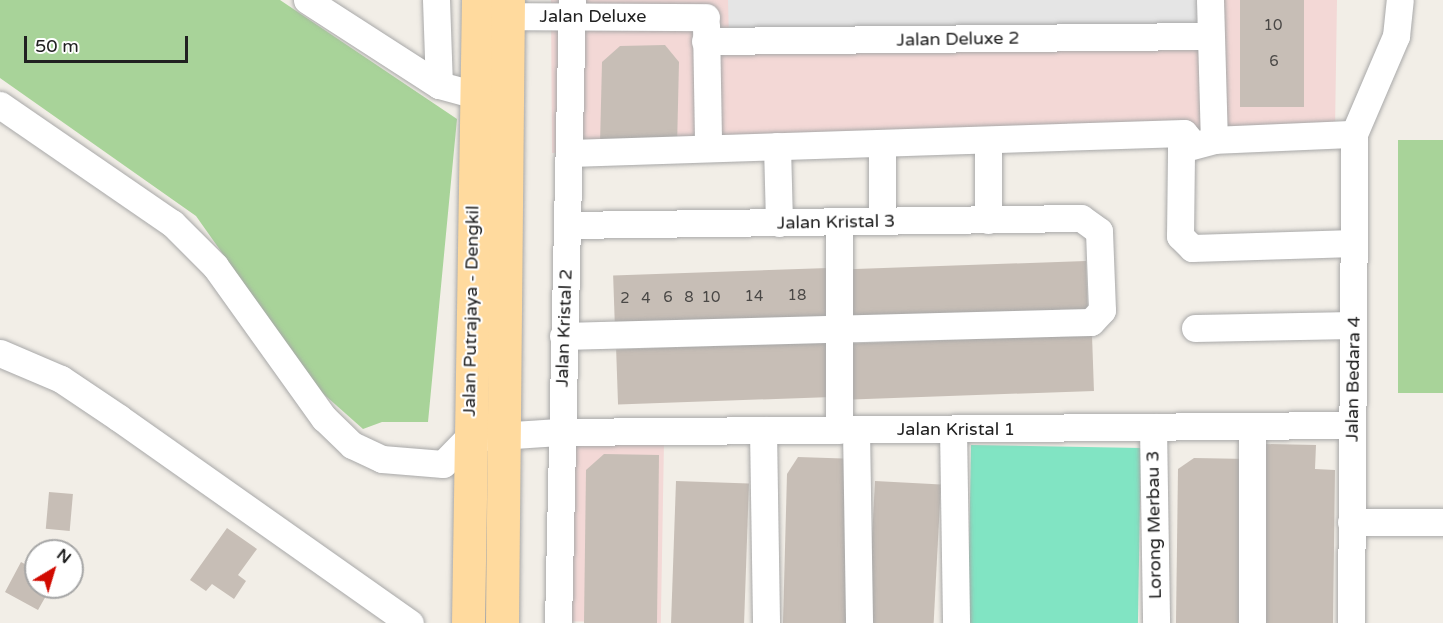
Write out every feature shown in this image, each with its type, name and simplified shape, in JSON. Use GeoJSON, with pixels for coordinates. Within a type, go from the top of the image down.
{"type":"FeatureCollection","features":[{"type":"Feature","properties":{"kind":"main road","name":"Jalan Putrajaya - Dengkil"},"geometry":{"type":"LineString","coordinates":[[468,623],[468,438],[477,95],[493,8]]}},
{"type":"Feature","properties":{"kind":"main road","name":"Jalan Putrajaya - Dengkil"},"geometry":{"type":"LineString","coordinates":[[493,8],[503,438],[502,623]]}},
{"type":"Feature","properties":{"kind":"street"},"geometry":{"type":"LineString","coordinates":[[307,0],[439,85],[477,95]]}},
{"type":"Feature","properties":{"kind":"street"},"geometry":{"type":"LineString","coordinates":[[436,0],[439,85]]}},
{"type":"Feature","properties":{"kind":"street"},"geometry":{"type":"LineString","coordinates":[[1203,141],[1210,0]]}},
{"type":"Feature","properties":{"kind":"street"},"geometry":{"type":"LineString","coordinates":[[1354,243],[1192,248],[1180,236],[1181,149],[1203,141],[1354,134],[1396,36],[1400,0]]}},
{"type":"Feature","properties":{"kind":"street","name":"Jalan Deluxe"},"geometry":{"type":"LineString","coordinates":[[493,8],[572,8],[706,19]]}},
{"type":"Feature","properties":{"kind":"street","name":"Jalan Kristal 2"},"geometry":{"type":"LineString","coordinates":[[558,623],[559,432],[568,225],[572,8]]}},
{"type":"Feature","properties":{"kind":"street"},"geometry":{"type":"LineString","coordinates":[[706,19],[708,145]]}},
{"type":"Feature","properties":{"kind":"street","name":"Jalan Deluxe 2"},"geometry":{"type":"LineString","coordinates":[[706,19],[1210,36]]}},
{"type":"Feature","properties":{"kind":"street"},"geometry":{"type":"LineString","coordinates":[[0,105],[172,223],[215,266],[324,418],[352,445],[382,459],[443,464],[468,438]]}},
{"type":"Feature","properties":{"kind":"street"},"geometry":{"type":"LineString","coordinates":[[570,153],[708,145],[988,142],[1184,133],[1203,141]]}},
{"type":"Feature","properties":{"kind":"street","name":"Jalan Bedara 4"},"geometry":{"type":"LineString","coordinates":[[1350,623],[1354,134]]}},
{"type":"Feature","properties":{"kind":"street"},"geometry":{"type":"LineString","coordinates":[[988,142],[988,220]]}},
{"type":"Feature","properties":{"kind":"street"},"geometry":{"type":"LineString","coordinates":[[882,144],[882,221]]}},
{"type":"Feature","properties":{"kind":"street"},"geometry":{"type":"LineString","coordinates":[[777,146],[779,223]]}},
{"type":"Feature","properties":{"kind":"street","name":"Jalan Kristal 3"},"geometry":{"type":"LineString","coordinates":[[568,225],[1081,218],[1099,231],[1102,310],[1091,322],[841,332]]}},
{"type":"Feature","properties":{"kind":"street"},"geometry":{"type":"LineString","coordinates":[[839,222],[841,332],[859,623]]}},
{"type":"Feature","properties":{"kind":"street"},"geometry":{"type":"LineString","coordinates":[[1195,328],[1353,325]]}},
{"type":"Feature","properties":{"kind":"street"},"geometry":{"type":"LineString","coordinates":[[563,336],[841,332]]}},
{"type":"Feature","properties":{"kind":"street"},"geometry":{"type":"LineString","coordinates":[[0,353],[90,399],[410,623]]}},
{"type":"Feature","properties":{"kind":"street","name":"Jalan Kristal 1"},"geometry":{"type":"LineString","coordinates":[[468,438],[503,438],[559,432],[1352,425]]}},
{"type":"Feature","properties":{"kind":"street"},"geometry":{"type":"LineString","coordinates":[[1252,426],[1252,623]]}},
{"type":"Feature","properties":{"kind":"street","name":"Lorong Merbau 3"},"geometry":{"type":"LineString","coordinates":[[1153,427],[1155,623]]}},
{"type":"Feature","properties":{"kind":"street"},"geometry":{"type":"LineString","coordinates":[[953,429],[956,623]]}},
{"type":"Feature","properties":{"kind":"street"},"geometry":{"type":"LineString","coordinates":[[763,430],[766,623]]}},
{"type":"Feature","properties":{"kind":"street"},"geometry":{"type":"LineString","coordinates":[[1352,522],[1443,522]]}},
{"type":"Feature","properties":{"kind":"shaded area"},"geometry":{"type":"Polygon","coordinates":[[[551,0],[1337,0],[1335,130],[1169,142],[708,145],[552,153],[551,0]]]}},
{"type":"Feature","properties":{"kind":"shaded area"},"geometry":{"type":"Polygon","coordinates":[[[728,0],[1201,0],[1202,25],[729,38],[728,0]]]}},
{"type":"Feature","properties":{"kind":"shaded area"},"geometry":{"type":"Polygon","coordinates":[[[570,439],[664,441],[661,623],[567,621],[570,439]]]}},
{"type":"Feature","properties":{"kind":"green space"},"geometry":{"type":"Polygon","coordinates":[[[0,0],[280,0],[457,119],[428,422],[382,422],[363,429],[319,390],[196,216],[0,78],[0,0]]]}},
{"type":"Feature","properties":{"kind":"green space"},"geometry":{"type":"Polygon","coordinates":[[[1398,140],[1443,140],[1443,393],[1398,393],[1398,140]]]}},
{"type":"Feature","properties":{"kind":"green space"},"geometry":{"type":"Polygon","coordinates":[[[971,445],[1141,448],[1138,623],[968,623],[971,445]]]}},
{"type":"Feature","properties":{"kind":"building"},"geometry":{"type":"Polygon","coordinates":[[[1240,0],[1304,0],[1304,107],[1240,107],[1240,0]]]}},
{"type":"Feature","properties":{"kind":"building"},"geometry":{"type":"Polygon","coordinates":[[[665,45],[679,62],[677,147],[600,145],[602,62],[620,46],[665,45]]]}},
{"type":"Feature","properties":{"kind":"building"},"geometry":{"type":"Polygon","coordinates":[[[1086,261],[1088,316],[850,324],[848,269],[1086,261]]]}},
{"type":"Feature","properties":{"kind":"building"},"geometry":{"type":"Polygon","coordinates":[[[828,268],[830,323],[615,330],[613,276],[828,268]]]}},
{"type":"Feature","properties":{"kind":"building"},"geometry":{"type":"Polygon","coordinates":[[[1092,335],[1094,391],[852,399],[850,343],[1092,335]]]}},
{"type":"Feature","properties":{"kind":"building"},"geometry":{"type":"Polygon","coordinates":[[[830,342],[832,397],[618,404],[616,349],[830,342]]]}},
{"type":"Feature","properties":{"kind":"building"},"geometry":{"type":"Polygon","coordinates":[[[1265,444],[1316,445],[1315,469],[1335,470],[1333,623],[1262,623],[1265,444]]]}},
{"type":"Feature","properties":{"kind":"building"},"geometry":{"type":"Polygon","coordinates":[[[604,454],[659,455],[657,623],[584,623],[586,470],[604,454]]]}},
{"type":"Feature","properties":{"kind":"building"},"geometry":{"type":"Polygon","coordinates":[[[798,457],[858,459],[854,623],[783,623],[787,474],[798,457]]]}},
{"type":"Feature","properties":{"kind":"building"},"geometry":{"type":"Polygon","coordinates":[[[1194,458],[1249,459],[1247,623],[1176,623],[1178,469],[1194,458]]]}},
{"type":"Feature","properties":{"kind":"building"},"geometry":{"type":"Polygon","coordinates":[[[676,481],[749,484],[744,623],[671,623],[676,481]]]}},
{"type":"Feature","properties":{"kind":"building"},"geometry":{"type":"Polygon","coordinates":[[[875,481],[941,484],[934,623],[868,623],[875,481]]]}},
{"type":"Feature","properties":{"kind":"building"},"geometry":{"type":"Polygon","coordinates":[[[49,492],[73,494],[70,531],[46,529],[49,492]]]}},
{"type":"Feature","properties":{"kind":"building"},"geometry":{"type":"Polygon","coordinates":[[[227,528],[257,549],[238,575],[246,581],[234,599],[212,584],[206,591],[190,580],[227,528]]]}},
{"type":"Feature","properties":{"kind":"building"},"geometry":{"type":"Polygon","coordinates":[[[21,562],[24,564],[24,599],[44,599],[38,610],[5,592],[21,562]]]}}]}
